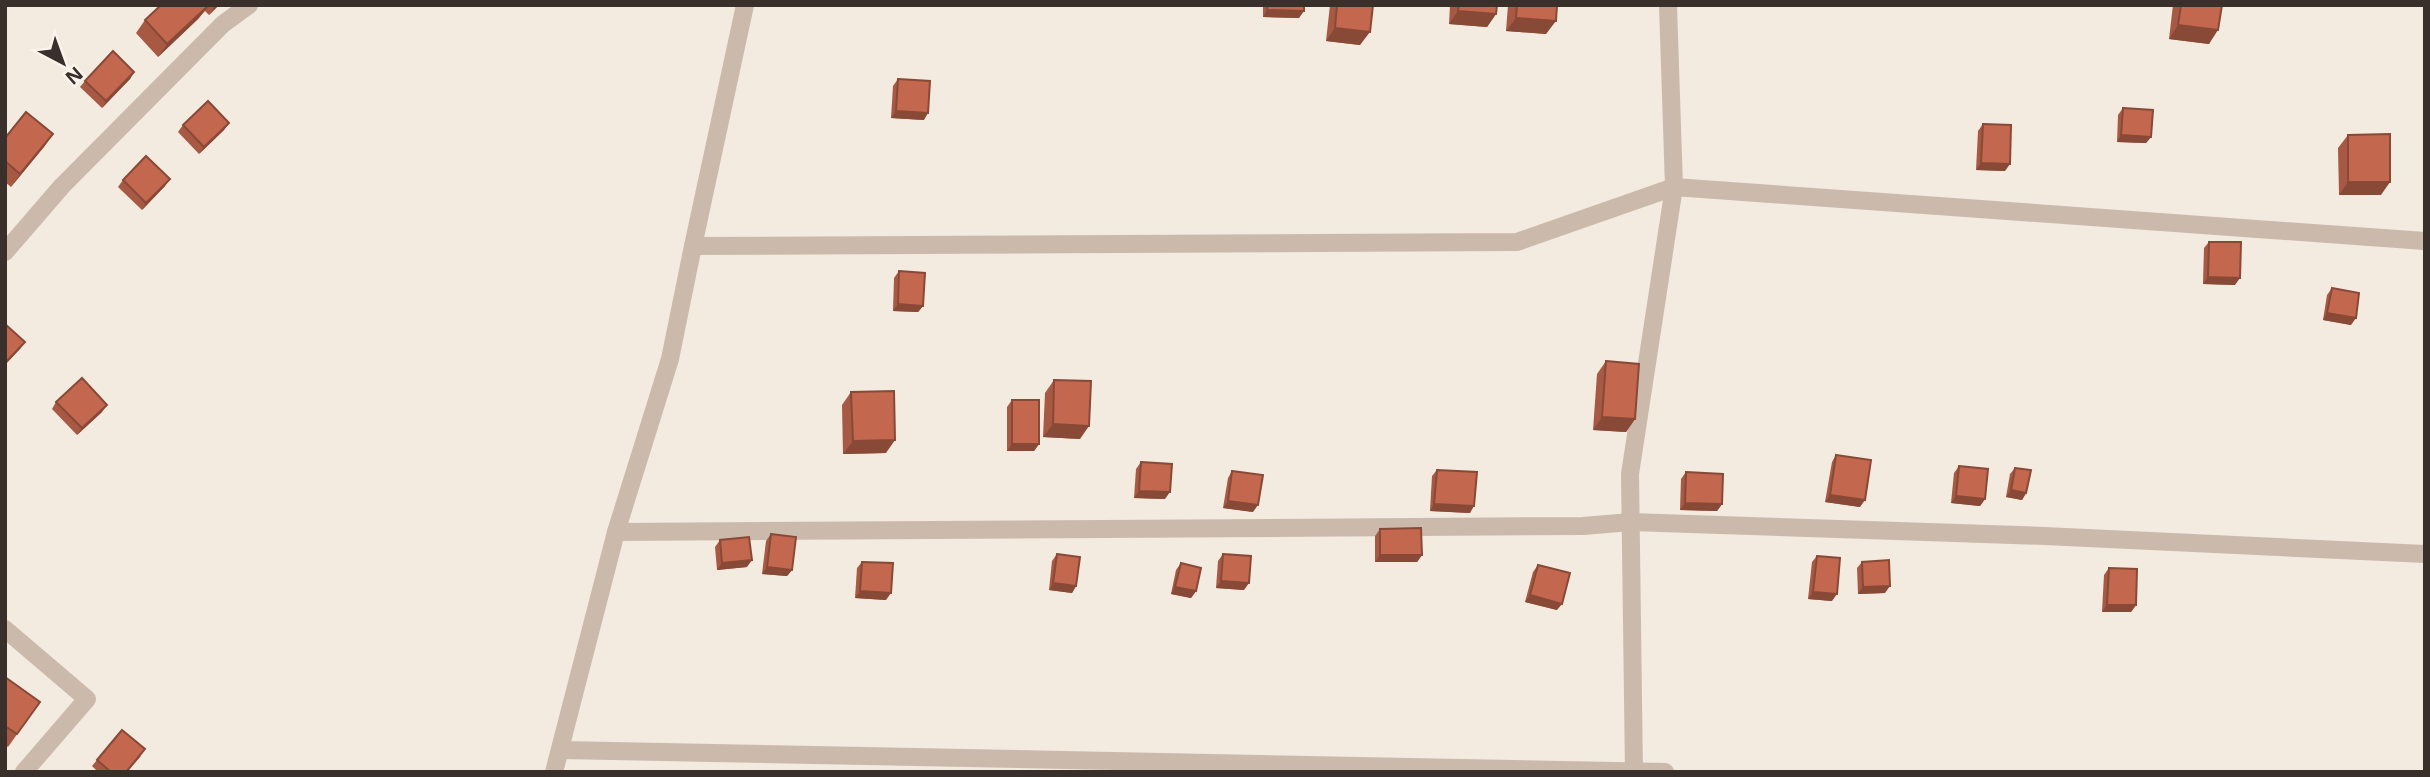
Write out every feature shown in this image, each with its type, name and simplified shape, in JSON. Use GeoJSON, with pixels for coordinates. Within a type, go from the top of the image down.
{"type":"FeatureCollection","features":[{"type":"Feature","properties":{"kind":"street"},"geometry":{"type":"LineString","coordinates":[[5,252],[72,177],[223,24],[249,5]]}},
{"type":"Feature","properties":{"kind":"street"},"geometry":{"type":"LineString","coordinates":[[554,772],[616,533],[670,359],[745,5]]}},
{"type":"Feature","properties":{"kind":"street"},"geometry":{"type":"LineString","coordinates":[[1634,771],[1630,474],[1674,187],[1668,5]]}},
{"type":"Feature","properties":{"kind":"street"},"geometry":{"type":"LineString","coordinates":[[692,246],[1517,242],[1674,187],[2425,240]]}},
{"type":"Feature","properties":{"kind":"street"},"geometry":{"type":"LineString","coordinates":[[616,533],[1583,527],[1631,522],[2045,536],[2425,554]]}},
{"type":"Feature","properties":{"kind":"street"},"geometry":{"type":"LineString","coordinates":[[5,628],[87,699],[23,772]]}},
{"type":"Feature","properties":{"kind":"street"},"geometry":{"type":"LineString","coordinates":[[561,750],[1665,772]]}},
{"type":"Feature","properties":{"kind":"building"},"geometry":{"type":"Polygon","coordinates":[[[161,5],[208,6],[167,44],[145,20],[161,5]]]}},
{"type":"Feature","properties":{"kind":"building"},"geometry":{"type":"Polygon","coordinates":[[[1268,5],[1304,5],[1304,11],[1267,10],[1268,5]]]}},
{"type":"Feature","properties":{"kind":"building"},"geometry":{"type":"Polygon","coordinates":[[[1337,5],[1373,5],[1370,32],[1335,28],[1337,5]]]}},
{"type":"Feature","properties":{"kind":"building"},"geometry":{"type":"Polygon","coordinates":[[[1459,5],[1497,5],[1496,14],[1458,11],[1459,5]]]}},
{"type":"Feature","properties":{"kind":"building"},"geometry":{"type":"Polygon","coordinates":[[[1517,5],[1557,5],[1556,21],[1516,18],[1517,5]]]}},
{"type":"Feature","properties":{"kind":"building"},"geometry":{"type":"Polygon","coordinates":[[[2181,5],[2222,5],[2218,30],[2178,25],[2181,5]]]}},
{"type":"Feature","properties":{"kind":"building"},"geometry":{"type":"Polygon","coordinates":[[[113,51],[134,72],[106,101],[85,81],[113,51]]]}},
{"type":"Feature","properties":{"kind":"building"},"geometry":{"type":"Polygon","coordinates":[[[898,79],[930,81],[928,113],[896,111],[898,79]]]}},
{"type":"Feature","properties":{"kind":"building"},"geometry":{"type":"Polygon","coordinates":[[[208,101],[229,123],[204,147],[183,125],[208,101]]]}},
{"type":"Feature","properties":{"kind":"building"},"geometry":{"type":"Polygon","coordinates":[[[2123,108],[2153,110],[2151,137],[2121,135],[2123,108]]]}},
{"type":"Feature","properties":{"kind":"building"},"geometry":{"type":"Polygon","coordinates":[[[26,112],[53,134],[20,174],[5,161],[5,138],[26,112]]]}},
{"type":"Feature","properties":{"kind":"building"},"geometry":{"type":"Polygon","coordinates":[[[1983,124],[2011,125],[2010,164],[1981,163],[1983,124]]]}},
{"type":"Feature","properties":{"kind":"building"},"geometry":{"type":"Polygon","coordinates":[[[2390,134],[2390,182],[2348,182],[2348,135],[2390,134]]]}},
{"type":"Feature","properties":{"kind":"building"},"geometry":{"type":"Polygon","coordinates":[[[146,156],[170,179],[146,203],[123,180],[146,156]]]}},
{"type":"Feature","properties":{"kind":"building"},"geometry":{"type":"Polygon","coordinates":[[[2209,242],[2241,242],[2240,278],[2208,277],[2209,242]]]}},
{"type":"Feature","properties":{"kind":"building"},"geometry":{"type":"Polygon","coordinates":[[[899,271],[925,273],[923,306],[898,304],[899,271]]]}},
{"type":"Feature","properties":{"kind":"building"},"geometry":{"type":"Polygon","coordinates":[[[2332,288],[2359,293],[2356,318],[2327,313],[2332,288]]]}},
{"type":"Feature","properties":{"kind":"building"},"geometry":{"type":"Polygon","coordinates":[[[5,324],[25,342],[5,363],[5,324]]]}},
{"type":"Feature","properties":{"kind":"building"},"geometry":{"type":"Polygon","coordinates":[[[1606,361],[1639,364],[1635,419],[1602,417],[1606,361]]]}},
{"type":"Feature","properties":{"kind":"building"},"geometry":{"type":"Polygon","coordinates":[[[82,378],[107,405],[82,428],[56,402],[82,378]]]}},
{"type":"Feature","properties":{"kind":"building"},"geometry":{"type":"Polygon","coordinates":[[[1054,380],[1091,381],[1089,426],[1053,424],[1054,380]]]}},
{"type":"Feature","properties":{"kind":"building"},"geometry":{"type":"Polygon","coordinates":[[[894,391],[895,440],[853,441],[851,392],[894,391]]]}},
{"type":"Feature","properties":{"kind":"building"},"geometry":{"type":"Polygon","coordinates":[[[1012,400],[1039,400],[1039,444],[1012,444],[1012,400]]]}},
{"type":"Feature","properties":{"kind":"building"},"geometry":{"type":"Polygon","coordinates":[[[1836,455],[1871,460],[1865,500],[1830,495],[1836,455]]]}},
{"type":"Feature","properties":{"kind":"building"},"geometry":{"type":"Polygon","coordinates":[[[1141,462],[1172,464],[1170,492],[1139,491],[1141,462]]]}},
{"type":"Feature","properties":{"kind":"building"},"geometry":{"type":"Polygon","coordinates":[[[1959,466],[1988,469],[1985,499],[1956,496],[1959,466]]]}},
{"type":"Feature","properties":{"kind":"building"},"geometry":{"type":"Polygon","coordinates":[[[2015,468],[2031,470],[2026,493],[2011,490],[2015,468]]]}},
{"type":"Feature","properties":{"kind":"building"},"geometry":{"type":"Polygon","coordinates":[[[1437,470],[1477,472],[1474,506],[1434,504],[1437,470]]]}},
{"type":"Feature","properties":{"kind":"building"},"geometry":{"type":"Polygon","coordinates":[[[1232,471],[1263,475],[1258,505],[1228,501],[1232,471]]]}},
{"type":"Feature","properties":{"kind":"building"},"geometry":{"type":"Polygon","coordinates":[[[1686,472],[1723,474],[1722,504],[1685,503],[1686,472]]]}},
{"type":"Feature","properties":{"kind":"building"},"geometry":{"type":"Polygon","coordinates":[[[1421,528],[1422,555],[1380,555],[1380,529],[1421,528]]]}},
{"type":"Feature","properties":{"kind":"building"},"geometry":{"type":"Polygon","coordinates":[[[771,534],[796,537],[792,570],[767,567],[771,534]]]}},
{"type":"Feature","properties":{"kind":"building"},"geometry":{"type":"Polygon","coordinates":[[[749,537],[752,560],[722,563],[720,540],[749,537]]]}},
{"type":"Feature","properties":{"kind":"building"},"geometry":{"type":"Polygon","coordinates":[[[1057,554],[1080,557],[1076,586],[1053,583],[1057,554]]]}},
{"type":"Feature","properties":{"kind":"building"},"geometry":{"type":"Polygon","coordinates":[[[1223,554],[1251,556],[1249,583],[1221,581],[1223,554]]]}},
{"type":"Feature","properties":{"kind":"building"},"geometry":{"type":"Polygon","coordinates":[[[1817,556],[1840,558],[1837,594],[1813,592],[1817,556]]]}},
{"type":"Feature","properties":{"kind":"building"},"geometry":{"type":"Polygon","coordinates":[[[1889,560],[1890,586],[1863,587],[1862,562],[1889,560]]]}},
{"type":"Feature","properties":{"kind":"building"},"geometry":{"type":"Polygon","coordinates":[[[862,562],[893,563],[891,593],[860,591],[862,562]]]}},
{"type":"Feature","properties":{"kind":"building"},"geometry":{"type":"Polygon","coordinates":[[[1181,563],[1201,568],[1196,591],[1175,587],[1181,563]]]}},
{"type":"Feature","properties":{"kind":"building"},"geometry":{"type":"Polygon","coordinates":[[[1538,565],[1570,573],[1562,604],[1530,595],[1538,565]]]}},
{"type":"Feature","properties":{"kind":"building"},"geometry":{"type":"Polygon","coordinates":[[[2109,568],[2137,569],[2136,605],[2107,605],[2109,568]]]}},
{"type":"Feature","properties":{"kind":"building"},"geometry":{"type":"Polygon","coordinates":[[[5,677],[40,702],[17,734],[5,726],[5,677]]]}},
{"type":"Feature","properties":{"kind":"building"},"geometry":{"type":"Polygon","coordinates":[[[122,730],[145,749],[126,772],[111,772],[97,760],[122,730]]]}}]}
